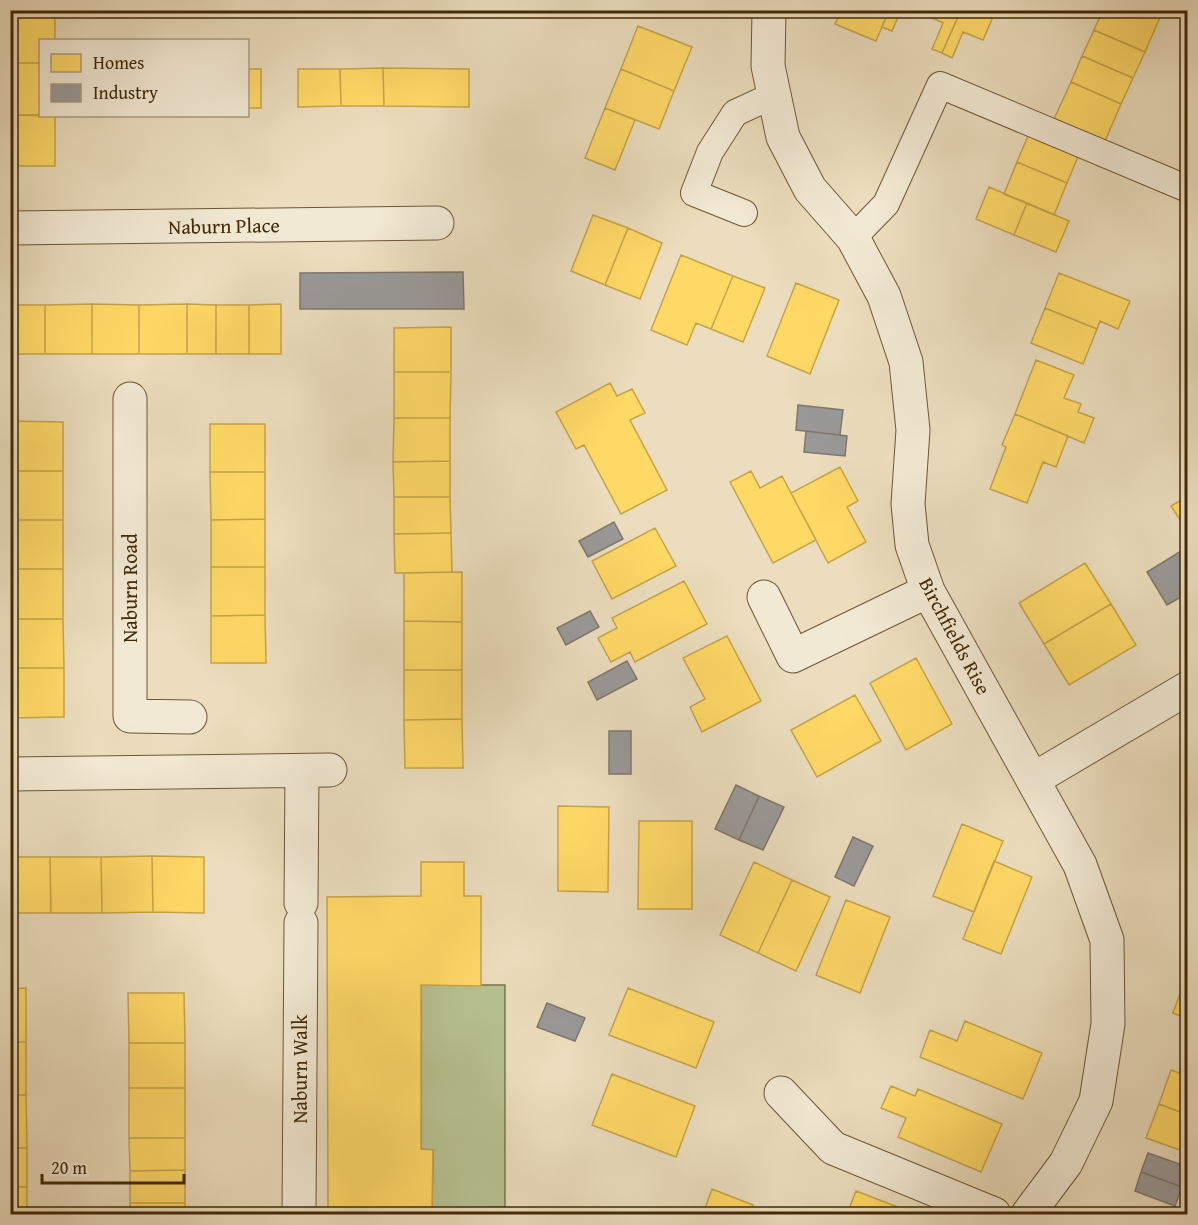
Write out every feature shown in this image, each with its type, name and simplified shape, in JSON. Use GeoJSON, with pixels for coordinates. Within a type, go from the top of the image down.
{"type":"FeatureCollection","features":[{"type":"Feature","properties":{"kind":"street","name":"Birchfields Rise"},"geometry":{"type":"LineString","coordinates":[[769,10],[768,66],[783,137],[810,189],[853,238],[884,296],[906,363],[913,430],[908,504],[912,545],[928,591],[1080,865],[1107,940],[1108,1024],[1096,1101],[1066,1163],[1028,1215]]}},
{"type":"Feature","properties":{"kind":"street","name":"Naburn Place"},"geometry":{"type":"LineString","coordinates":[[10,228],[437,223]]}},
{"type":"Feature","properties":{"kind":"street","name":"Naburn Road"},"geometry":{"type":"LineString","coordinates":[[130,399],[130,716],[190,717]]}},
{"type":"Feature","properties":{"kind":"street"},"geometry":{"type":"LineString","coordinates":[[764,597],[793,656],[928,591]]}},
{"type":"Feature","properties":{"kind":"street"},"geometry":{"type":"LineString","coordinates":[[1034,779],[1188,688]]}},
{"type":"Feature","properties":{"kind":"street","name":"Naburn Walk"},"geometry":{"type":"LineString","coordinates":[[10,774],[316,771],[301,913],[299,1215]]}},
{"type":"Feature","properties":{"kind":"street"},"geometry":{"type":"LineString","coordinates":[[781,1093],[833,1148],[994,1215]]}},
{"type":"Feature","properties":{"kind":"lane"},"geometry":{"type":"LineString","coordinates":[[853,238],[886,204],[940,85],[1188,189]]}},
{"type":"Feature","properties":{"kind":"lane"},"geometry":{"type":"LineString","coordinates":[[744,213],[694,193],[710,152],[735,113],[774,95]]}},
{"type":"Feature","properties":{"kind":"green space"},"geometry":{"type":"Polygon","coordinates":[[[421,985],[505,985],[505,1214],[338,1214],[338,1211],[432,1210],[433,1150],[421,1149],[421,985]]]}},
{"type":"Feature","properties":{"kind":"building: Homes"},"geometry":{"type":"Polygon","coordinates":[[[841,10],[889,10],[876,41],[835,24],[841,10]]]}},
{"type":"Feature","properties":{"kind":"building: Homes"},"geometry":{"type":"Polygon","coordinates":[[[889,10],[901,10],[892,31],[882,27],[889,10]]]}},
{"type":"Feature","properties":{"kind":"building: Homes"},"geometry":{"type":"Polygon","coordinates":[[[925,10],[961,10],[942,53],[932,49],[943,23],[923,14],[925,10]]]}},
{"type":"Feature","properties":{"kind":"building: Homes"},"geometry":{"type":"Polygon","coordinates":[[[961,10],[996,10],[983,40],[963,32],[952,58],[942,53],[961,10]]]}},
{"type":"Feature","properties":{"kind":"building: Homes"},"geometry":{"type":"Polygon","coordinates":[[[1103,10],[1157,10],[1156,13],[1161,15],[1145,52],[1094,30],[1103,10]]]}},
{"type":"Feature","properties":{"kind":"building: Homes"},"geometry":{"type":"Polygon","coordinates":[[[10,12],[55,12],[55,39],[39,39],[39,63],[10,63],[10,12]]]}},
{"type":"Feature","properties":{"kind":"building: Homes"},"geometry":{"type":"Polygon","coordinates":[[[638,26],[692,47],[674,91],[621,69],[638,26]]]}},
{"type":"Feature","properties":{"kind":"building: Homes"},"geometry":{"type":"Polygon","coordinates":[[[1094,30],[1145,52],[1133,78],[1082,56],[1094,30]]]}},
{"type":"Feature","properties":{"kind":"building: Homes"},"geometry":{"type":"Polygon","coordinates":[[[1082,56],[1133,78],[1121,104],[1071,82],[1082,56]]]}},
{"type":"Feature","properties":{"kind":"building: Homes"},"geometry":{"type":"Polygon","coordinates":[[[10,63],[39,63],[39,115],[10,115],[10,63]]]}},
{"type":"Feature","properties":{"kind":"building: Homes"},"geometry":{"type":"Polygon","coordinates":[[[383,68],[469,69],[469,107],[384,106],[383,68]]]}},
{"type":"Feature","properties":{"kind":"building: Homes"},"geometry":{"type":"Polygon","coordinates":[[[383,68],[384,106],[341,106],[340,69],[383,68]]]}},
{"type":"Feature","properties":{"kind":"building: Homes"},"geometry":{"type":"Polygon","coordinates":[[[249,69],[261,69],[261,108],[249,108],[249,69]]]}},
{"type":"Feature","properties":{"kind":"building: Homes"},"geometry":{"type":"Polygon","coordinates":[[[298,69],[340,69],[341,106],[298,107],[298,69]]]}},
{"type":"Feature","properties":{"kind":"building: Homes"},"geometry":{"type":"Polygon","coordinates":[[[621,69],[674,91],[659,129],[605,108],[621,69]]]}},
{"type":"Feature","properties":{"kind":"building: Homes"},"geometry":{"type":"Polygon","coordinates":[[[1071,82],[1121,104],[1105,141],[1054,119],[1071,82]]]}},
{"type":"Feature","properties":{"kind":"building: Homes"},"geometry":{"type":"Polygon","coordinates":[[[605,108],[635,120],[615,170],[585,158],[605,108]]]}},
{"type":"Feature","properties":{"kind":"building: Homes"},"geometry":{"type":"Polygon","coordinates":[[[10,115],[55,117],[55,166],[10,166],[10,115]]]}},
{"type":"Feature","properties":{"kind":"building: Homes"},"geometry":{"type":"Polygon","coordinates":[[[1030,131],[1080,152],[1067,183],[1017,162],[1030,131]]]}},
{"type":"Feature","properties":{"kind":"building: Homes"},"geometry":{"type":"Polygon","coordinates":[[[1017,162],[1067,183],[1054,215],[1004,194],[1017,162]]]}},
{"type":"Feature","properties":{"kind":"building: Homes"},"geometry":{"type":"Polygon","coordinates":[[[989,187],[1027,203],[1014,235],[976,219],[989,187]]]}},
{"type":"Feature","properties":{"kind":"building: Homes"},"geometry":{"type":"Polygon","coordinates":[[[1027,203],[1069,221],[1056,252],[1014,235],[1027,203]]]}},
{"type":"Feature","properties":{"kind":"building: Homes"},"geometry":{"type":"Polygon","coordinates":[[[593,215],[628,228],[605,285],[571,271],[593,215]]]}},
{"type":"Feature","properties":{"kind":"building: Homes"},"geometry":{"type":"Polygon","coordinates":[[[628,228],[662,243],[640,299],[605,285],[628,228]]]}},
{"type":"Feature","properties":{"kind":"building: Homes"},"geometry":{"type":"Polygon","coordinates":[[[681,255],[733,276],[711,329],[696,323],[687,345],[651,330],[681,255]]]}},
{"type":"Feature","properties":{"kind":"building: Homes"},"geometry":{"type":"Polygon","coordinates":[[[1059,273],[1130,301],[1118,329],[1100,321],[1097,329],[1045,308],[1059,273]]]}},
{"type":"Feature","properties":{"kind":"building: Homes"},"geometry":{"type":"Polygon","coordinates":[[[733,276],[765,288],[743,342],[711,329],[733,276]]]}},
{"type":"Feature","properties":{"kind":"building: Homes"},"geometry":{"type":"Polygon","coordinates":[[[796,283],[839,300],[810,374],[767,356],[796,283]]]}},
{"type":"Feature","properties":{"kind":"building: Homes"},"geometry":{"type":"Polygon","coordinates":[[[92,304],[92,354],[45,354],[45,305],[92,304]]]}},
{"type":"Feature","properties":{"kind":"building: Homes"},"geometry":{"type":"Polygon","coordinates":[[[92,304],[139,305],[139,354],[92,354],[92,304]]]}},
{"type":"Feature","properties":{"kind":"building: Homes"},"geometry":{"type":"Polygon","coordinates":[[[187,304],[187,354],[139,354],[139,305],[187,304]]]}},
{"type":"Feature","properties":{"kind":"building: Homes"},"geometry":{"type":"Polygon","coordinates":[[[187,304],[216,305],[216,354],[187,354],[187,304]]]}},
{"type":"Feature","properties":{"kind":"building: Homes"},"geometry":{"type":"Polygon","coordinates":[[[281,304],[281,354],[249,354],[249,305],[281,304]]]}},
{"type":"Feature","properties":{"kind":"building: Homes"},"geometry":{"type":"Polygon","coordinates":[[[10,305],[45,305],[45,354],[10,354],[10,305]]]}},
{"type":"Feature","properties":{"kind":"building: Homes"},"geometry":{"type":"Polygon","coordinates":[[[216,305],[249,305],[249,354],[216,354],[216,305]]]}},
{"type":"Feature","properties":{"kind":"building: Homes"},"geometry":{"type":"Polygon","coordinates":[[[1045,308],[1097,329],[1083,364],[1031,343],[1045,308]]]}},
{"type":"Feature","properties":{"kind":"building: Homes"},"geometry":{"type":"Polygon","coordinates":[[[451,327],[451,372],[394,372],[394,328],[451,327]]]}},
{"type":"Feature","properties":{"kind":"building: Homes"},"geometry":{"type":"Polygon","coordinates":[[[1036,360],[1074,375],[1064,398],[1081,404],[1078,412],[1094,418],[1084,443],[1015,414],[1036,360]]]}},
{"type":"Feature","properties":{"kind":"building: Homes"},"geometry":{"type":"Polygon","coordinates":[[[394,372],[451,372],[450,418],[394,418],[394,372]]]}},
{"type":"Feature","properties":{"kind":"building: Homes"},"geometry":{"type":"Polygon","coordinates":[[[610,383],[617,396],[632,389],[645,413],[630,420],[667,490],[621,514],[584,445],[576,449],[556,412],[610,383]]]}},
{"type":"Feature","properties":{"kind":"building: Homes"},"geometry":{"type":"Polygon","coordinates":[[[1015,414],[1068,436],[1056,467],[1043,462],[1027,503],[990,489],[1006,447],[1002,445],[1015,414]]]}},
{"type":"Feature","properties":{"kind":"building: Homes"},"geometry":{"type":"Polygon","coordinates":[[[394,418],[450,418],[450,461],[393,462],[394,418]]]}},
{"type":"Feature","properties":{"kind":"building: Homes"},"geometry":{"type":"Polygon","coordinates":[[[10,421],[63,422],[63,471],[10,471],[10,421]]]}},
{"type":"Feature","properties":{"kind":"building: Homes"},"geometry":{"type":"Polygon","coordinates":[[[210,424],[265,424],[265,472],[210,472],[210,424]]]}},
{"type":"Feature","properties":{"kind":"building: Homes"},"geometry":{"type":"Polygon","coordinates":[[[450,461],[450,497],[394,497],[393,462],[450,461]]]}},
{"type":"Feature","properties":{"kind":"building: Homes"},"geometry":{"type":"Polygon","coordinates":[[[840,467],[858,501],[847,507],[866,542],[828,563],[791,493],[840,467]]]}},
{"type":"Feature","properties":{"kind":"building: Homes"},"geometry":{"type":"Polygon","coordinates":[[[10,471],[63,471],[63,520],[10,520],[10,471]]]}},
{"type":"Feature","properties":{"kind":"building: Homes"},"geometry":{"type":"Polygon","coordinates":[[[751,471],[760,488],[782,476],[816,540],[773,563],[730,482],[751,471]]]}},
{"type":"Feature","properties":{"kind":"building: Homes"},"geometry":{"type":"Polygon","coordinates":[[[210,472],[265,472],[265,519],[211,520],[210,472]]]}},
{"type":"Feature","properties":{"kind":"building: Homes"},"geometry":{"type":"Polygon","coordinates":[[[1188,496],[1188,532],[1171,506],[1188,496]]]}},
{"type":"Feature","properties":{"kind":"building: Homes"},"geometry":{"type":"Polygon","coordinates":[[[394,497],[450,497],[451,533],[394,534],[394,497]]]}},
{"type":"Feature","properties":{"kind":"building: Homes"},"geometry":{"type":"Polygon","coordinates":[[[265,519],[265,567],[211,567],[211,520],[265,519]]]}},
{"type":"Feature","properties":{"kind":"building: Homes"},"geometry":{"type":"Polygon","coordinates":[[[10,520],[63,520],[63,569],[10,569],[10,520]]]}},
{"type":"Feature","properties":{"kind":"building: Homes"},"geometry":{"type":"Polygon","coordinates":[[[655,528],[676,566],[612,599],[592,561],[655,528]]]}},
{"type":"Feature","properties":{"kind":"building: Homes"},"geometry":{"type":"Polygon","coordinates":[[[451,533],[452,572],[395,573],[394,534],[451,533]]]}},
{"type":"Feature","properties":{"kind":"building: Homes"},"geometry":{"type":"Polygon","coordinates":[[[1085,563],[1111,604],[1044,644],[1019,603],[1085,563]]]}},
{"type":"Feature","properties":{"kind":"building: Homes"},"geometry":{"type":"Polygon","coordinates":[[[211,567],[265,567],[265,615],[211,616],[211,567]]]}},
{"type":"Feature","properties":{"kind":"building: Homes"},"geometry":{"type":"Polygon","coordinates":[[[10,569],[63,569],[63,619],[10,619],[10,569]]]}},
{"type":"Feature","properties":{"kind":"building: Homes"},"geometry":{"type":"Polygon","coordinates":[[[462,572],[462,622],[404,621],[404,573],[462,572]]]}},
{"type":"Feature","properties":{"kind":"building: Homes"},"geometry":{"type":"Polygon","coordinates":[[[684,581],[707,624],[635,662],[630,652],[611,662],[598,638],[617,628],[612,618],[684,581]]]}},
{"type":"Feature","properties":{"kind":"building: Homes"},"geometry":{"type":"Polygon","coordinates":[[[1111,604],[1136,645],[1069,685],[1044,644],[1111,604]]]}},
{"type":"Feature","properties":{"kind":"building: Homes"},"geometry":{"type":"Polygon","coordinates":[[[265,615],[266,663],[211,663],[211,616],[265,615]]]}},
{"type":"Feature","properties":{"kind":"building: Homes"},"geometry":{"type":"Polygon","coordinates":[[[10,619],[63,619],[64,668],[10,668],[10,619]]]}},
{"type":"Feature","properties":{"kind":"building: Homes"},"geometry":{"type":"Polygon","coordinates":[[[404,621],[462,622],[462,670],[404,670],[404,621]]]}},
{"type":"Feature","properties":{"kind":"building: Homes"},"geometry":{"type":"Polygon","coordinates":[[[727,636],[761,701],[702,732],[690,707],[705,699],[683,658],[727,636]]]}},
{"type":"Feature","properties":{"kind":"building: Homes"},"geometry":{"type":"Polygon","coordinates":[[[916,658],[952,724],[906,750],[870,683],[916,658]]]}},
{"type":"Feature","properties":{"kind":"building: Homes"},"geometry":{"type":"Polygon","coordinates":[[[10,668],[64,668],[64,717],[10,718],[10,668]]]}},
{"type":"Feature","properties":{"kind":"building: Homes"},"geometry":{"type":"Polygon","coordinates":[[[404,670],[462,670],[462,719],[404,720],[404,670]]]}},
{"type":"Feature","properties":{"kind":"building: Homes"},"geometry":{"type":"Polygon","coordinates":[[[855,695],[881,741],[817,777],[791,730],[855,695]]]}},
{"type":"Feature","properties":{"kind":"building: Homes"},"geometry":{"type":"Polygon","coordinates":[[[462,719],[463,768],[405,768],[404,720],[462,719]]]}},
{"type":"Feature","properties":{"kind":"building: Homes"},"geometry":{"type":"Polygon","coordinates":[[[558,806],[609,807],[608,892],[558,891],[558,806]]]}},
{"type":"Feature","properties":{"kind":"building: Homes"},"geometry":{"type":"Polygon","coordinates":[[[639,821],[692,821],[692,909],[638,909],[639,821]]]}},
{"type":"Feature","properties":{"kind":"building: Homes"},"geometry":{"type":"Polygon","coordinates":[[[962,824],[1003,841],[974,912],[933,896],[962,824]]]}},
{"type":"Feature","properties":{"kind":"building: Homes"},"geometry":{"type":"Polygon","coordinates":[[[152,856],[153,912],[102,913],[101,857],[152,856]]]}},
{"type":"Feature","properties":{"kind":"building: Homes"},"geometry":{"type":"Polygon","coordinates":[[[152,856],[204,857],[204,913],[153,912],[152,856]]]}},
{"type":"Feature","properties":{"kind":"building: Homes"},"geometry":{"type":"Polygon","coordinates":[[[10,857],[50,857],[51,913],[10,913],[10,857]]]}},
{"type":"Feature","properties":{"kind":"building: Homes"},"geometry":{"type":"Polygon","coordinates":[[[50,857],[101,857],[102,913],[51,913],[50,857]]]}},
{"type":"Feature","properties":{"kind":"building: Homes"},"geometry":{"type":"Polygon","coordinates":[[[994,861],[1032,877],[1001,954],[963,939],[994,861]]]}},
{"type":"Feature","properties":{"kind":"building: Homes"},"geometry":{"type":"Polygon","coordinates":[[[421,862],[464,862],[464,896],[481,896],[481,986],[421,985],[421,1149],[433,1150],[432,1210],[328,1211],[327,897],[421,896],[421,862]]]}},
{"type":"Feature","properties":{"kind":"building: Homes"},"geometry":{"type":"Polygon","coordinates":[[[754,862],[792,880],[758,953],[720,935],[754,862]]]}},
{"type":"Feature","properties":{"kind":"building: Homes"},"geometry":{"type":"Polygon","coordinates":[[[792,880],[830,897],[796,971],[758,953],[792,880]]]}},
{"type":"Feature","properties":{"kind":"building: Homes"},"geometry":{"type":"Polygon","coordinates":[[[846,900],[890,917],[860,993],[816,975],[846,900]]]}},
{"type":"Feature","properties":{"kind":"building: Homes"},"geometry":{"type":"Polygon","coordinates":[[[1186,977],[1188,978],[1188,1019],[1173,1013],[1186,977]]]}},
{"type":"Feature","properties":{"kind":"building: Homes"},"geometry":{"type":"Polygon","coordinates":[[[26,988],[26,1042],[10,1042],[10,989],[26,988]]]}},
{"type":"Feature","properties":{"kind":"building: Homes"},"geometry":{"type":"Polygon","coordinates":[[[628,988],[714,1022],[696,1068],[609,1035],[628,988]]]}},
{"type":"Feature","properties":{"kind":"building: Homes"},"geometry":{"type":"Polygon","coordinates":[[[128,993],[184,993],[185,1043],[129,1043],[128,993]]]}},
{"type":"Feature","properties":{"kind":"building: Homes"},"geometry":{"type":"Polygon","coordinates":[[[965,1021],[1042,1053],[1023,1099],[920,1057],[930,1030],[957,1041],[965,1021]]]}},
{"type":"Feature","properties":{"kind":"building: Homes"},"geometry":{"type":"Polygon","coordinates":[[[10,1042],[26,1042],[26,1095],[10,1095],[10,1042]]]}},
{"type":"Feature","properties":{"kind":"building: Homes"},"geometry":{"type":"Polygon","coordinates":[[[129,1043],[185,1043],[185,1088],[129,1088],[129,1043]]]}},
{"type":"Feature","properties":{"kind":"building: Homes"},"geometry":{"type":"Polygon","coordinates":[[[1171,1070],[1188,1076],[1188,1115],[1159,1104],[1171,1070]]]}},
{"type":"Feature","properties":{"kind":"building: Homes"},"geometry":{"type":"Polygon","coordinates":[[[612,1074],[695,1106],[676,1157],[592,1125],[612,1074]]]}},
{"type":"Feature","properties":{"kind":"building: Homes"},"geometry":{"type":"Polygon","coordinates":[[[891,1086],[915,1096],[918,1089],[1002,1124],[981,1172],[898,1137],[906,1118],[881,1108],[891,1086]]]}},
{"type":"Feature","properties":{"kind":"building: Homes"},"geometry":{"type":"Polygon","coordinates":[[[129,1088],[185,1088],[185,1138],[129,1138],[129,1088]]]}},
{"type":"Feature","properties":{"kind":"building: Homes"},"geometry":{"type":"Polygon","coordinates":[[[10,1095],[26,1095],[27,1148],[10,1148],[10,1095]]]}},
{"type":"Feature","properties":{"kind":"building: Homes"},"geometry":{"type":"Polygon","coordinates":[[[1159,1104],[1188,1115],[1188,1153],[1146,1138],[1159,1104]]]}},
{"type":"Feature","properties":{"kind":"building: Homes"},"geometry":{"type":"Polygon","coordinates":[[[129,1138],[185,1138],[185,1170],[130,1171],[129,1138]]]}},
{"type":"Feature","properties":{"kind":"building: Homes"},"geometry":{"type":"Polygon","coordinates":[[[10,1148],[27,1148],[27,1187],[10,1187],[10,1148]]]}},
{"type":"Feature","properties":{"kind":"building: Homes"},"geometry":{"type":"Polygon","coordinates":[[[185,1170],[185,1203],[130,1203],[130,1171],[185,1170]]]}},
{"type":"Feature","properties":{"kind":"building: Homes"},"geometry":{"type":"Polygon","coordinates":[[[10,1187],[27,1187],[27,1214],[10,1214],[10,1187]]]}},
{"type":"Feature","properties":{"kind":"building: Homes"},"geometry":{"type":"Polygon","coordinates":[[[712,1189],[753,1205],[750,1214],[703,1214],[712,1189]]]}},
{"type":"Feature","properties":{"kind":"building: Homes"},"geometry":{"type":"Polygon","coordinates":[[[856,1191],[916,1214],[847,1214],[856,1191]]]}},
{"type":"Feature","properties":{"kind":"building: Homes"},"geometry":{"type":"Polygon","coordinates":[[[130,1203],[185,1203],[185,1214],[130,1214],[130,1203]]]}},
{"type":"Feature","properties":{"kind":"building: Industry"},"geometry":{"type":"Polygon","coordinates":[[[463,272],[464,309],[300,309],[300,273],[463,272]]]}},
{"type":"Feature","properties":{"kind":"building: Industry"},"geometry":{"type":"Polygon","coordinates":[[[798,405],[843,410],[840,435],[796,430],[798,405]]]}},
{"type":"Feature","properties":{"kind":"building: Industry"},"geometry":{"type":"Polygon","coordinates":[[[806,431],[847,436],[845,456],[804,452],[806,431]]]}},
{"type":"Feature","properties":{"kind":"building: Industry"},"geometry":{"type":"Polygon","coordinates":[[[614,522],[623,539],[588,557],[579,541],[614,522]]]}},
{"type":"Feature","properties":{"kind":"building: Industry"},"geometry":{"type":"Polygon","coordinates":[[[1186,548],[1188,593],[1167,605],[1147,572],[1186,548]]]}},
{"type":"Feature","properties":{"kind":"building: Industry"},"geometry":{"type":"Polygon","coordinates":[[[590,611],[599,627],[566,645],[557,628],[590,611]]]}},
{"type":"Feature","properties":{"kind":"building: Industry"},"geometry":{"type":"Polygon","coordinates":[[[627,661],[637,679],[597,700],[588,682],[627,661]]]}},
{"type":"Feature","properties":{"kind":"building: Industry"},"geometry":{"type":"Polygon","coordinates":[[[609,731],[631,731],[631,774],[609,774],[609,731]]]}},
{"type":"Feature","properties":{"kind":"building: Industry"},"geometry":{"type":"Polygon","coordinates":[[[736,785],[759,796],[739,840],[715,829],[736,785]]]}},
{"type":"Feature","properties":{"kind":"building: Industry"},"geometry":{"type":"Polygon","coordinates":[[[759,796],[784,807],[763,850],[739,840],[759,796]]]}},
{"type":"Feature","properties":{"kind":"building: Industry"},"geometry":{"type":"Polygon","coordinates":[[[853,837],[873,846],[854,886],[835,877],[853,837]]]}},
{"type":"Feature","properties":{"kind":"building: Industry"},"geometry":{"type":"Polygon","coordinates":[[[547,1003],[585,1018],[575,1041],[537,1027],[547,1003]]]}},
{"type":"Feature","properties":{"kind":"building: Industry"},"geometry":{"type":"Polygon","coordinates":[[[1148,1153],[1188,1167],[1182,1187],[1141,1172],[1148,1153]]]}},
{"type":"Feature","properties":{"kind":"building: Industry"},"geometry":{"type":"Polygon","coordinates":[[[1141,1172],[1182,1187],[1175,1206],[1135,1191],[1141,1172]]]}}]}
